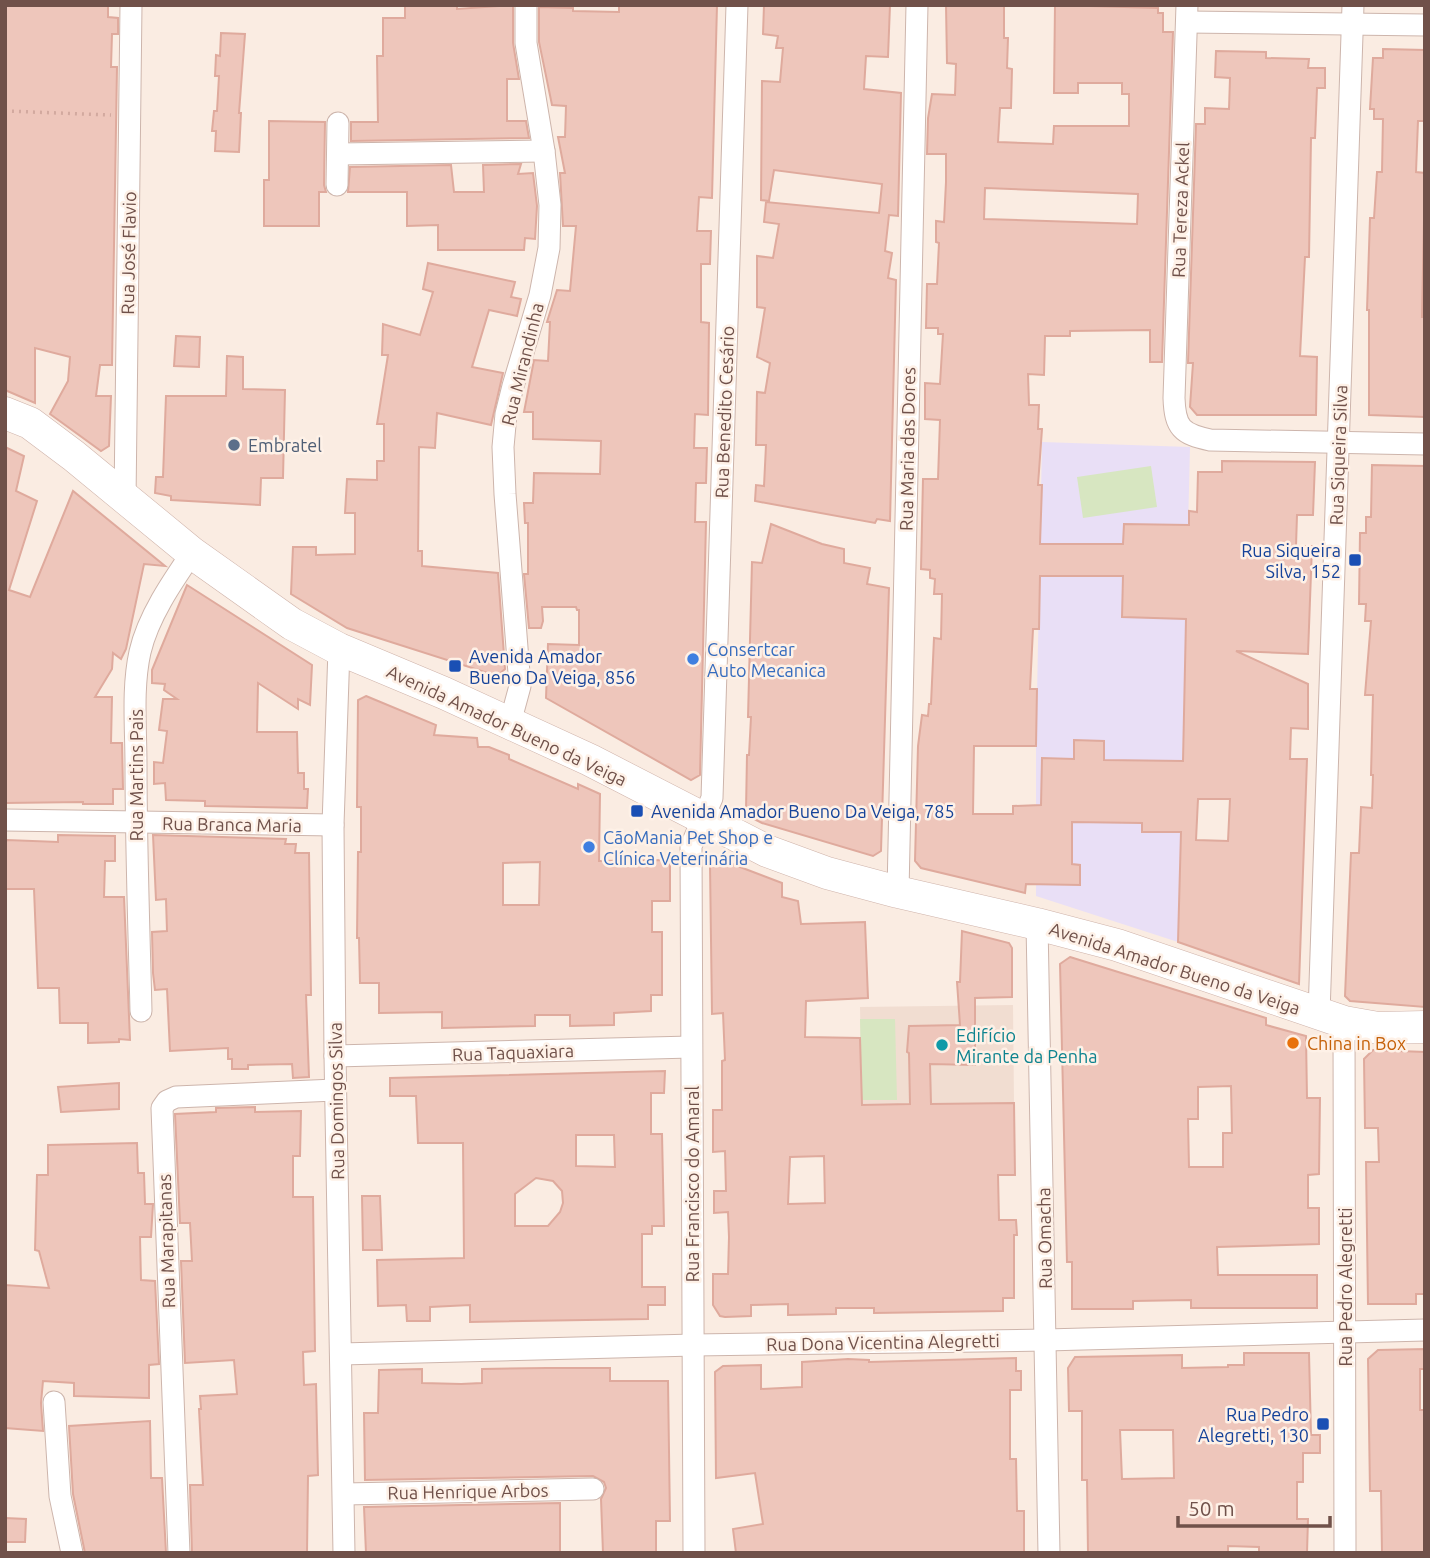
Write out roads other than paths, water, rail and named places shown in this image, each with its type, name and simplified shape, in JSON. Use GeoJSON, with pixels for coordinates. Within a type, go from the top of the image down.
{"type":"FeatureCollection","features":[{"type":"Feature","properties":{"kind":"main road","name":"Avenida Amador Bueno da Veiga"},"geometry":{"type":"LineString","coordinates":[[5,413],[30,423],[192,553],[292,624],[339,649],[510,723],[767,851],[827,873],[1117,945],[1332,1018],[1378,1028],[1425,1027]]}},
{"type":"Feature","properties":{"kind":"street","name":"Rua José Flavio"},"geometry":{"type":"LineString","coordinates":[[125,500],[131,5]]}},
{"type":"Feature","properties":{"kind":"street","name":"Rua Mirandinha"},"geometry":{"type":"LineString","coordinates":[[510,723],[520,687],[503,447],[509,400],[540,295],[549,248],[550,205],[526,43],[526,5]]}},
{"type":"Feature","properties":{"kind":"street","name":"Rua Benedito Cesário"},"geometry":{"type":"LineString","coordinates":[[703,818],[712,798],[737,5]]}},
{"type":"Feature","properties":{"kind":"street","name":"Rua Maria das Dores"},"geometry":{"type":"LineString","coordinates":[[898,892],[917,5]]}},
{"type":"Feature","properties":{"kind":"street"},"geometry":{"type":"LineString","coordinates":[[1187,14],[1352,14],[1425,25]]}},
{"type":"Feature","properties":{"kind":"street","name":"Rua Tereza Ackel"},"geometry":{"type":"LineString","coordinates":[[1187,14],[1175,415],[1181,429],[1191,436],[1210,440],[1339,442]]}},
{"type":"Feature","properties":{"kind":"street","name":"Rua Siqueira Silva"},"geometry":{"type":"LineString","coordinates":[[1332,1018],[1339,442],[1352,14]]}},
{"type":"Feature","properties":{"kind":"street"},"geometry":{"type":"LineString","coordinates":[[337,185],[338,123]]}},
{"type":"Feature","properties":{"kind":"street"},"geometry":{"type":"LineString","coordinates":[[338,154],[544,151]]}},
{"type":"Feature","properties":{"kind":"street"},"geometry":{"type":"LineString","coordinates":[[1339,442],[1425,444]]}},
{"type":"Feature","properties":{"kind":"street","name":"Rua Martins Pais"},"geometry":{"type":"LineString","coordinates":[[141,1011],[136,823],[136,696],[140,652],[150,625],[192,553]]}},
{"type":"Feature","properties":{"kind":"street","name":"Rua Domingos Silva"},"geometry":{"type":"LineString","coordinates":[[339,649],[333,825],[344,1553]]}},
{"type":"Feature","properties":{"kind":"street","name":"Rua Francisco do Amaral"},"geometry":{"type":"LineString","coordinates":[[694,1553],[691,846],[703,818]]}},
{"type":"Feature","properties":{"kind":"street","name":"Rua Branca Maria"},"geometry":{"type":"LineString","coordinates":[[5,820],[333,825]]}},
{"type":"Feature","properties":{"kind":"street","name":"Rua Omacha"},"geometry":{"type":"LineString","coordinates":[[1037,924],[1049,1553]]}},
{"type":"Feature","properties":{"kind":"street","name":"Rua Pedro Alegretti"},"geometry":{"type":"LineString","coordinates":[[1332,1018],[1346,1331],[1345,1553]]}},
{"type":"Feature","properties":{"kind":"street","name":"Rua Taquaxiara"},"geometry":{"type":"LineString","coordinates":[[335,1056],[691,1047]]}},
{"type":"Feature","properties":{"kind":"street","name":"Rua Marapitanas"},"geometry":{"type":"LineString","coordinates":[[178,1553],[162,1108],[167,1101],[176,1097],[335,1090]]}},
{"type":"Feature","properties":{"kind":"street","name":"Rua Dona Vicentina Alegretti"},"geometry":{"type":"LineString","coordinates":[[341,1354],[1425,1331]]}},
{"type":"Feature","properties":{"kind":"street"},"geometry":{"type":"LineString","coordinates":[[54,1402],[60,1496],[72,1553]]}},
{"type":"Feature","properties":{"kind":"street","name":"Rua Henrique Arbos"},"geometry":{"type":"LineString","coordinates":[[344,1494],[593,1489]]}},
{"type":"Feature","properties":{"kind":"place","name":"Embratel"},"geometry":{"type":"Point","coordinates":[234,445]}},
{"type":"Feature","properties":{"kind":"place","name":"Rua Siqueira Silva, 152"},"geometry":{"type":"Point","coordinates":[1355,560]}},
{"type":"Feature","properties":{"kind":"place","name":"Consertcar Auto Mecanica"},"geometry":{"type":"Point","coordinates":[693,659]}},
{"type":"Feature","properties":{"kind":"place","name":"Avenida Amador Bueno Da Veiga, 856"},"geometry":{"type":"Point","coordinates":[455,666]}},
{"type":"Feature","properties":{"kind":"place","name":"Avenida Amador Bueno Da Veiga, 785"},"geometry":{"type":"Point","coordinates":[637,811]}},
{"type":"Feature","properties":{"kind":"place","name":"CãoMania Pet Shop e Clínica Veterinária"},"geometry":{"type":"Point","coordinates":[589,847]}},
{"type":"Feature","properties":{"kind":"place","name":"China in Box"},"geometry":{"type":"Point","coordinates":[1293,1043]}},
{"type":"Feature","properties":{"kind":"place","name":"Edifício Mirante da Penha"},"geometry":{"type":"Point","coordinates":[942,1045]}},
{"type":"Feature","properties":{"kind":"place","name":"Rua Pedro Alegretti, 130"},"geometry":{"type":"Point","coordinates":[1323,1424]}}]}
